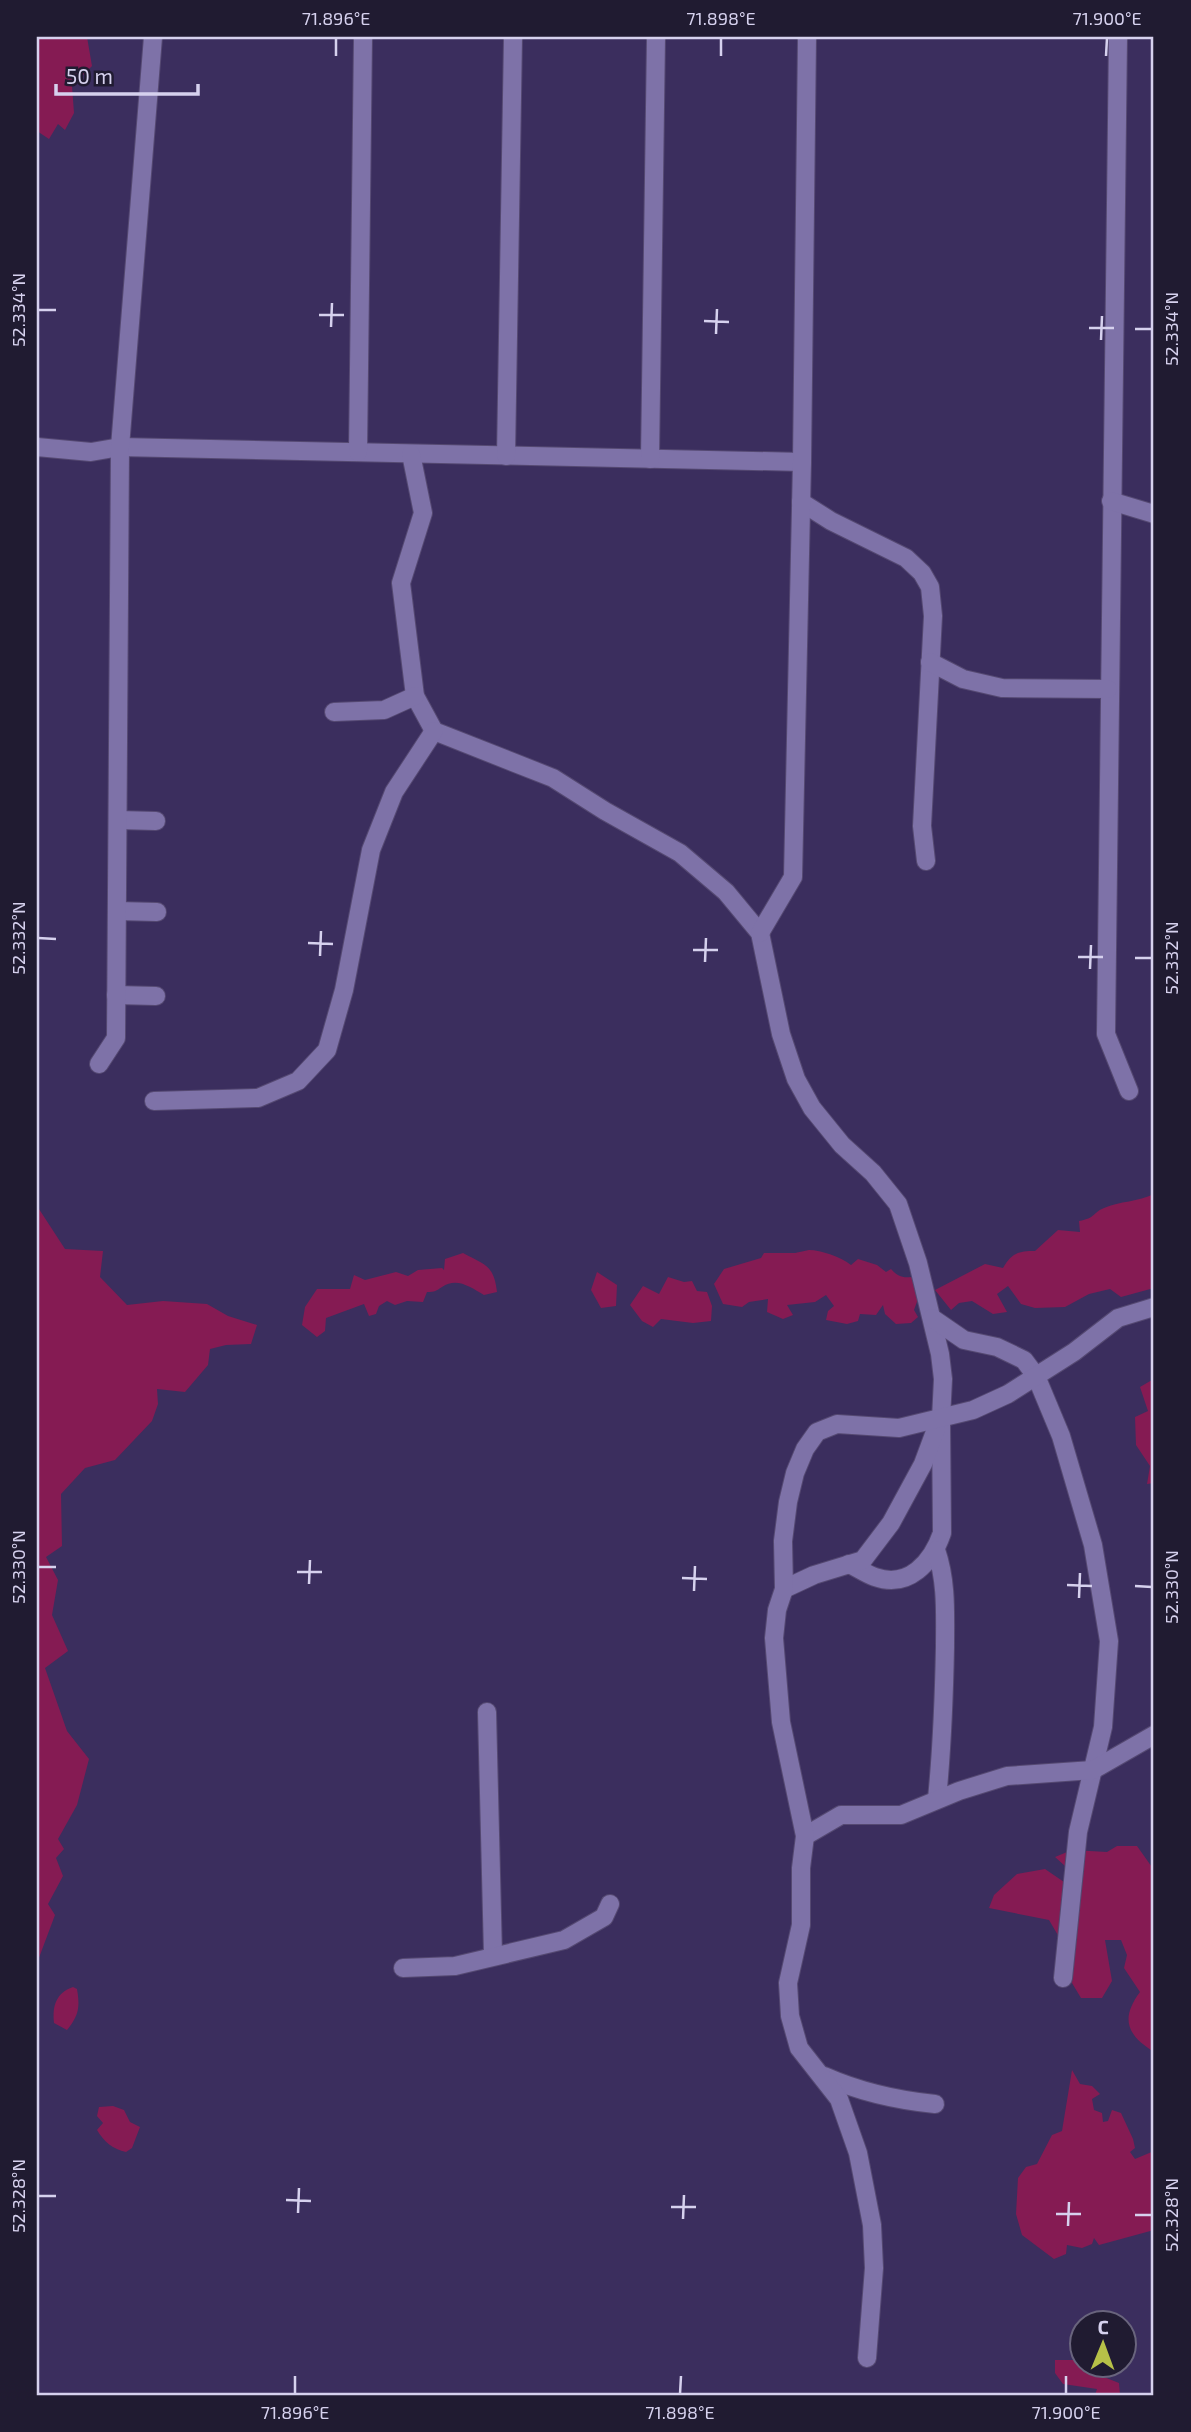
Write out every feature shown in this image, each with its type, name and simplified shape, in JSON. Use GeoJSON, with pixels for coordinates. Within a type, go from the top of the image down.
{"type":"FeatureCollection","features":[{"type":"Feature","properties":{"kind":"street"},"geometry":{"type":"LineString","coordinates":[[99,1064],[116,1038],[120,447],[153,37]]}},
{"type":"Feature","properties":{"kind":"street"},"geometry":{"type":"LineString","coordinates":[[358,452],[363,37]]}},
{"type":"Feature","properties":{"kind":"street"},"geometry":{"type":"LineString","coordinates":[[506,456],[513,37]]}},
{"type":"Feature","properties":{"kind":"street"},"geometry":{"type":"LineString","coordinates":[[650,459],[656,37]]}},
{"type":"Feature","properties":{"kind":"street"},"geometry":{"type":"LineString","coordinates":[[760,933],[793,877],[807,37]]}},
{"type":"Feature","properties":{"kind":"street"},"geometry":{"type":"LineString","coordinates":[[1118,37],[1108,689],[1106,1034],[1129,1091]]}},
{"type":"Feature","properties":{"kind":"street"},"geometry":{"type":"LineString","coordinates":[[37,447],[91,452],[120,447],[802,462]]}},
{"type":"Feature","properties":{"kind":"street"},"geometry":{"type":"LineString","coordinates":[[411,454],[423,513],[401,583],[415,696],[434,731],[553,778],[680,853],[726,892],[760,933],[781,1034],[796,1079],[812,1108],[842,1145],[873,1173],[898,1204],[918,1263],[940,1354],[943,1379],[942,1533],[936,1550],[927,1563],[915,1573],[896,1579],[876,1578],[849,1564]]}},
{"type":"Feature","properties":{"kind":"street"},"geometry":{"type":"LineString","coordinates":[[1111,501],[1154,513]]}},
{"type":"Feature","properties":{"kind":"street"},"geometry":{"type":"LineString","coordinates":[[801,502],[831,521],[906,558],[922,572],[930,587],[933,616],[922,826],[926,862]]}},
{"type":"Feature","properties":{"kind":"street"},"geometry":{"type":"LineString","coordinates":[[930,662],[963,678],[1002,688],[1108,689]]}},
{"type":"Feature","properties":{"kind":"street"},"geometry":{"type":"LineString","coordinates":[[334,712],[384,710],[415,696]]}},
{"type":"Feature","properties":{"kind":"street"},"geometry":{"type":"LineString","coordinates":[[154,1101],[258,1098],[298,1081],[327,1050],[344,990],[371,850],[394,792],[434,731]]}},
{"type":"Feature","properties":{"kind":"street"},"geometry":{"type":"LineString","coordinates":[[118,820],[156,821]]}},
{"type":"Feature","properties":{"kind":"street"},"geometry":{"type":"LineString","coordinates":[[117,911],[157,912]]}},
{"type":"Feature","properties":{"kind":"street"},"geometry":{"type":"LineString","coordinates":[[116,995],[156,996]]}},
{"type":"Feature","properties":{"kind":"street"},"geometry":{"type":"LineString","coordinates":[[867,2358],[874,2268],[872,2225],[858,2153],[839,2099],[799,2048],[790,2016],[788,1983],[801,1925],[801,1868],[805,1836],[782,1722],[774,1638],[777,1610],[784,1589],[783,1541],[788,1502],[805,1449],[817,1432],[837,1424],[899,1428],[973,1410],[1009,1394],[1074,1352],[1118,1318],[1154,1307]]}},
{"type":"Feature","properties":{"kind":"street"},"geometry":{"type":"LineString","coordinates":[[932,1318],[964,1340],[997,1348],[1024,1360],[1036,1376],[1061,1436],[1093,1545],[1109,1641],[1103,1727],[1078,1832],[1063,1978]]}},
{"type":"Feature","properties":{"kind":"street"},"geometry":{"type":"LineString","coordinates":[[784,1589],[863,1560],[891,1523],[923,1464],[941,1419]]}},
{"type":"Feature","properties":{"kind":"street"},"geometry":{"type":"LineString","coordinates":[[936,1550],[942,1567],[945,1590],[944,1727],[937,1799]]}},
{"type":"Feature","properties":{"kind":"street"},"geometry":{"type":"LineString","coordinates":[[487,1712],[493,1955]]}},
{"type":"Feature","properties":{"kind":"street"},"geometry":{"type":"LineString","coordinates":[[805,1836],[841,1815],[901,1815],[937,1799],[1007,1776],[1093,1770],[1154,1735]]}},
{"type":"Feature","properties":{"kind":"street"},"geometry":{"type":"LineString","coordinates":[[403,1968],[455,1966],[564,1940],[604,1917],[610,1904]]}},
{"type":"Feature","properties":{"kind":"street"},"geometry":{"type":"LineString","coordinates":[[820,2075],[857,2090],[897,2100],[935,2104]]}},
{"type":"Feature","properties":{"kind":"shaded area"},"geometry":{"type":"Polygon","coordinates":[[[37,37],[87,37],[92,66],[72,86],[74,113],[65,130],[58,124],[49,139],[37,131],[37,37]]]}},
{"type":"Feature","properties":{"kind":"shaded area"},"geometry":{"type":"Polygon","coordinates":[[[1154,1194],[1154,1288],[1121,1297],[1110,1289],[1089,1294],[1065,1307],[1035,1308],[1021,1304],[1008,1286],[997,1294],[1007,1312],[993,1314],[972,1301],[959,1303],[951,1310],[935,1290],[985,1264],[1003,1268],[1009,1259],[1020,1252],[1035,1251],[1058,1230],[1080,1232],[1079,1221],[1104,1208],[1154,1194]]]}},
{"type":"Feature","properties":{"kind":"shaded area"},"geometry":{"type":"Polygon","coordinates":[[[37,1206],[65,1249],[103,1251],[100,1277],[127,1305],[163,1301],[207,1304],[228,1316],[257,1325],[251,1344],[210,1349],[208,1365],[185,1392],[157,1389],[158,1404],[152,1421],[115,1460],[85,1468],[61,1494],[62,1546],[46,1557],[58,1580],[52,1615],[68,1651],[45,1668],[67,1731],[89,1759],[77,1805],[58,1839],[64,1849],[56,1858],[63,1876],[48,1904],[55,1915],[37,1963],[37,1206]]]}},
{"type":"Feature","properties":{"kind":"shaded area"},"geometry":{"type":"Polygon","coordinates":[[[809,1250],[831,1254],[851,1265],[858,1259],[877,1265],[886,1272],[891,1269],[900,1276],[911,1277],[919,1285],[919,1296],[914,1310],[918,1317],[911,1323],[896,1324],[885,1314],[883,1305],[876,1315],[860,1314],[858,1321],[847,1324],[826,1320],[828,1311],[834,1306],[826,1295],[815,1302],[787,1305],[793,1315],[783,1319],[767,1312],[768,1299],[749,1302],[742,1307],[723,1304],[714,1284],[724,1269],[761,1258],[764,1253],[809,1250]]]}},
{"type":"Feature","properties":{"kind":"shaded area"},"geometry":{"type":"Polygon","coordinates":[[[463,1253],[483,1263],[491,1271],[497,1292],[484,1295],[463,1284],[453,1283],[427,1292],[423,1302],[407,1301],[395,1305],[387,1301],[379,1306],[376,1314],[369,1316],[364,1304],[326,1318],[325,1331],[317,1337],[302,1325],[305,1307],[317,1289],[350,1289],[354,1275],[365,1280],[396,1272],[408,1276],[418,1270],[444,1270],[445,1259],[463,1253]]]}},
{"type":"Feature","properties":{"kind":"shaded area"},"geometry":{"type":"Polygon","coordinates":[[[597,1272],[617,1285],[616,1306],[601,1308],[591,1290],[597,1272]]]}},
{"type":"Feature","properties":{"kind":"shaded area"},"geometry":{"type":"Polygon","coordinates":[[[668,1277],[684,1282],[692,1281],[697,1291],[707,1292],[712,1306],[711,1321],[693,1323],[661,1319],[653,1327],[642,1321],[630,1305],[643,1286],[659,1294],[668,1277]]]}},
{"type":"Feature","properties":{"kind":"shaded area"},"geometry":{"type":"Polygon","coordinates":[[[1152,1380],[1154,1483],[1147,1484],[1150,1466],[1136,1445],[1135,1417],[1148,1411],[1140,1387],[1152,1380]]]}},
{"type":"Feature","properties":{"kind":"shaded area"},"geometry":{"type":"Polygon","coordinates":[[[1117,1846],[1137,1846],[1154,1870],[1154,2052],[1132,2033],[1129,2026],[1130,2010],[1140,1992],[1124,1968],[1127,1955],[1121,1940],[1105,1940],[1112,1981],[1102,1998],[1081,1998],[1072,1983],[1076,1941],[1059,1937],[1049,1920],[989,1908],[994,1895],[1017,1874],[1045,1869],[1064,1882],[1074,1874],[1055,1857],[1072,1850],[1107,1852],[1117,1846]]]}},
{"type":"Feature","properties":{"kind":"shaded area"},"geometry":{"type":"Polygon","coordinates":[[[73,1987],[77,1989],[78,2006],[74,2020],[67,2030],[54,2023],[54,2011],[59,1997],[73,1987]]]}},
{"type":"Feature","properties":{"kind":"shaded area"},"geometry":{"type":"Polygon","coordinates":[[[1072,2070],[1080,2084],[1092,2086],[1100,2094],[1092,2099],[1094,2110],[1102,2113],[1103,2122],[1108,2121],[1112,2110],[1121,2113],[1133,2139],[1135,2148],[1130,2152],[1135,2159],[1154,2151],[1154,2230],[1099,2245],[1094,2238],[1092,2244],[1082,2248],[1067,2245],[1066,2254],[1054,2259],[1022,2235],[1016,2214],[1018,2178],[1026,2167],[1037,2164],[1052,2135],[1062,2131],[1072,2070]]]}},
{"type":"Feature","properties":{"kind":"shaded area"},"geometry":{"type":"Polygon","coordinates":[[[113,2106],[124,2110],[130,2122],[140,2127],[132,2148],[126,2152],[109,2144],[97,2130],[103,2123],[97,2116],[99,2107],[113,2106]]]}},
{"type":"Feature","properties":{"kind":"shaded area"},"geometry":{"type":"Polygon","coordinates":[[[1055,2360],[1068,2360],[1068,2380],[1112,2380],[1119,2383],[1120,2395],[1095,2395],[1097,2389],[1063,2384],[1055,2373],[1055,2360]]]}}]}
